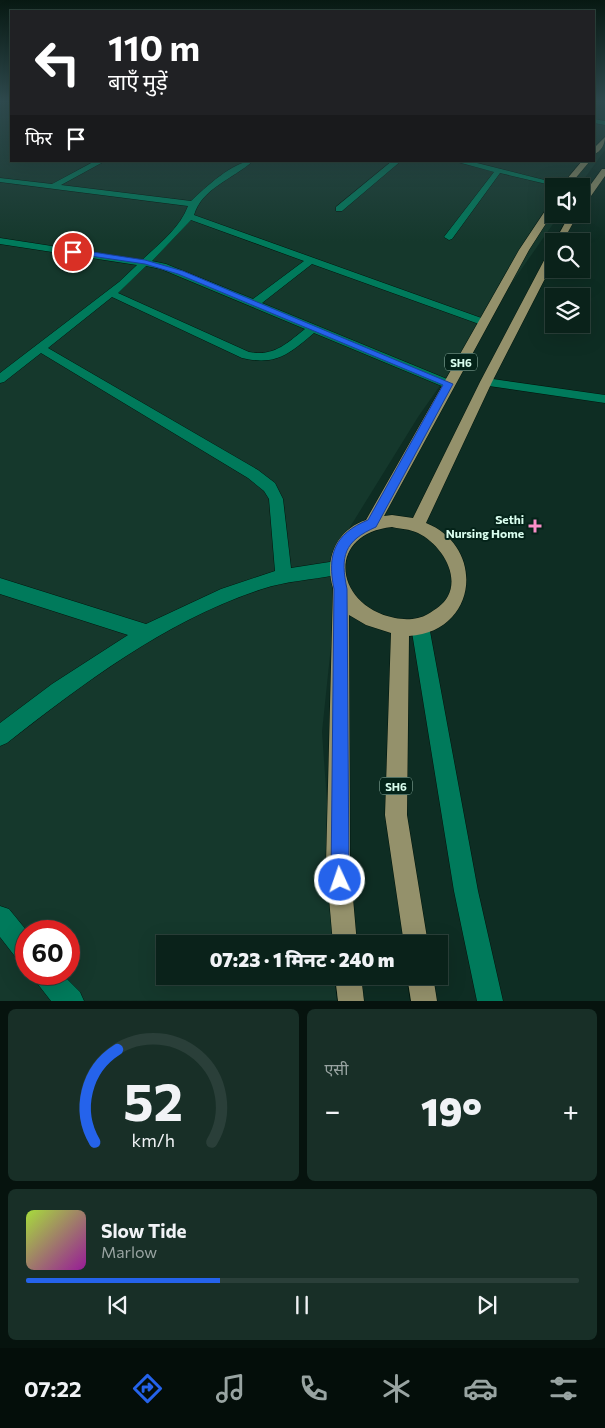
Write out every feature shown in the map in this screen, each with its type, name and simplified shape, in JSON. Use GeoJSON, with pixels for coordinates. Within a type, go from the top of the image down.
{"type":"FeatureCollection","features":[{"type":"Feature","properties":{"kind":"main road"},"geometry":{"type":"LineString","coordinates":[[571,178],[585,162]]}},
{"type":"Feature","properties":{"kind":"main road"},"geometry":{"type":"LineString","coordinates":[[590,186],[605,171]]}},
{"type":"Feature","properties":{"kind":"main road","name":"SH6"},"geometry":{"type":"LineString","coordinates":[[372,524],[483,322],[524,250],[545,218]]}},
{"type":"Feature","properties":{"kind":"main road","name":"SH6"},"geometry":{"type":"LineString","coordinates":[[417,525],[486,382],[545,268]]}},
{"type":"Feature","properties":{"kind":"main road","name":"SH6"},"geometry":{"type":"LineString","coordinates":[[336,568],[341,548],[358,530],[372,524],[392,521],[417,525],[434,534],[451,553],[459,572],[457,594],[447,611],[410,627],[396,815],[415,935]]}},
{"type":"Feature","properties":{"kind":"main road"},"geometry":{"type":"LineString","coordinates":[[336,568],[341,589],[338,864],[345,935]]}},
{"type":"Feature","properties":{"kind":"main road"},"geometry":{"type":"LineString","coordinates":[[341,589],[355,609],[376,622],[410,627]]}},
{"type":"Feature","properties":{"kind":"main road"},"geometry":{"type":"LineString","coordinates":[[349,985],[351,1000]]}},
{"type":"Feature","properties":{"kind":"main road"},"geometry":{"type":"LineString","coordinates":[[422,985],[424,1000]]}},
{"type":"Feature","properties":{"kind":"street"},"geometry":{"type":"LineString","coordinates":[[52,187],[99,162]]}},
{"type":"Feature","properties":{"kind":"street"},"geometry":{"type":"LineString","coordinates":[[3,373],[40,348],[112,293],[178,230],[189,216],[193,204],[212,186],[248,162]]}},
{"type":"Feature","properties":{"kind":"street"},"geometry":{"type":"LineString","coordinates":[[339,209],[396,162]]}},
{"type":"Feature","properties":{"kind":"street"},"geometry":{"type":"LineString","coordinates":[[462,162],[545,182]]}},
{"type":"Feature","properties":{"kind":"street"},"geometry":{"type":"LineString","coordinates":[[449,236],[498,171]]}},
{"type":"Feature","properties":{"kind":"street"},"geometry":{"type":"LineString","coordinates":[[0,180],[193,204]]}},
{"type":"Feature","properties":{"kind":"street"},"geometry":{"type":"LineString","coordinates":[[189,216],[483,322]]}},
{"type":"Feature","properties":{"kind":"street"},"geometry":{"type":"LineString","coordinates":[[0,241],[145,262],[181,272],[448,384]]}},
{"type":"Feature","properties":{"kind":"street"},"geometry":{"type":"LineString","coordinates":[[255,303],[311,260]]}},
{"type":"Feature","properties":{"kind":"street"},"geometry":{"type":"LineString","coordinates":[[112,293],[258,359],[269,359],[278,355],[313,328]]}},
{"type":"Feature","properties":{"kind":"street"},"geometry":{"type":"LineString","coordinates":[[40,348],[253,474],[270,487],[276,500],[284,577]]}},
{"type":"Feature","properties":{"kind":"street"},"geometry":{"type":"LineString","coordinates":[[486,382],[605,400]]}},
{"type":"Feature","properties":{"kind":"street"},"geometry":{"type":"LineString","coordinates":[[0,736],[39,705],[147,633],[210,602],[262,581],[336,568]]}},
{"type":"Feature","properties":{"kind":"street"},"geometry":{"type":"LineString","coordinates":[[0,586],[147,633]]}},
{"type":"Feature","properties":{"kind":"street"},"geometry":{"type":"LineString","coordinates":[[410,627],[490,1000]]}},
{"type":"Feature","properties":{"kind":"street"},"geometry":{"type":"LineString","coordinates":[[0,918],[15,936]]}},
{"type":"Feature","properties":{"kind":"street"},"geometry":{"type":"LineString","coordinates":[[56,985],[68,999]]}},
{"type":"Feature","properties":{"kind":"shaded area"},"geometry":{"type":"Polygon","coordinates":[[[0,148],[10,148],[10,162],[595,162],[595,148],[605,148],[585,178],[545,178],[545,223],[554,223],[418,417],[342,540],[322,732],[336,935],[156,935],[156,985],[340,985],[341,1000],[0,1001],[0,148]]]}},
{"type":"Feature","properties":{"kind":"place","name":"Sethi Nursing Home"},"geometry":{"type":"Point","coordinates":[535,526]}},
{"type":"Feature","properties":{"kind":"route"},"geometry":{"type":"LineString","coordinates":[[73,252],[145,262],[181,272],[448,384],[372,524],[358,530],[341,548],[336,568],[341,589],[338,864],[340,880]]}}]}
